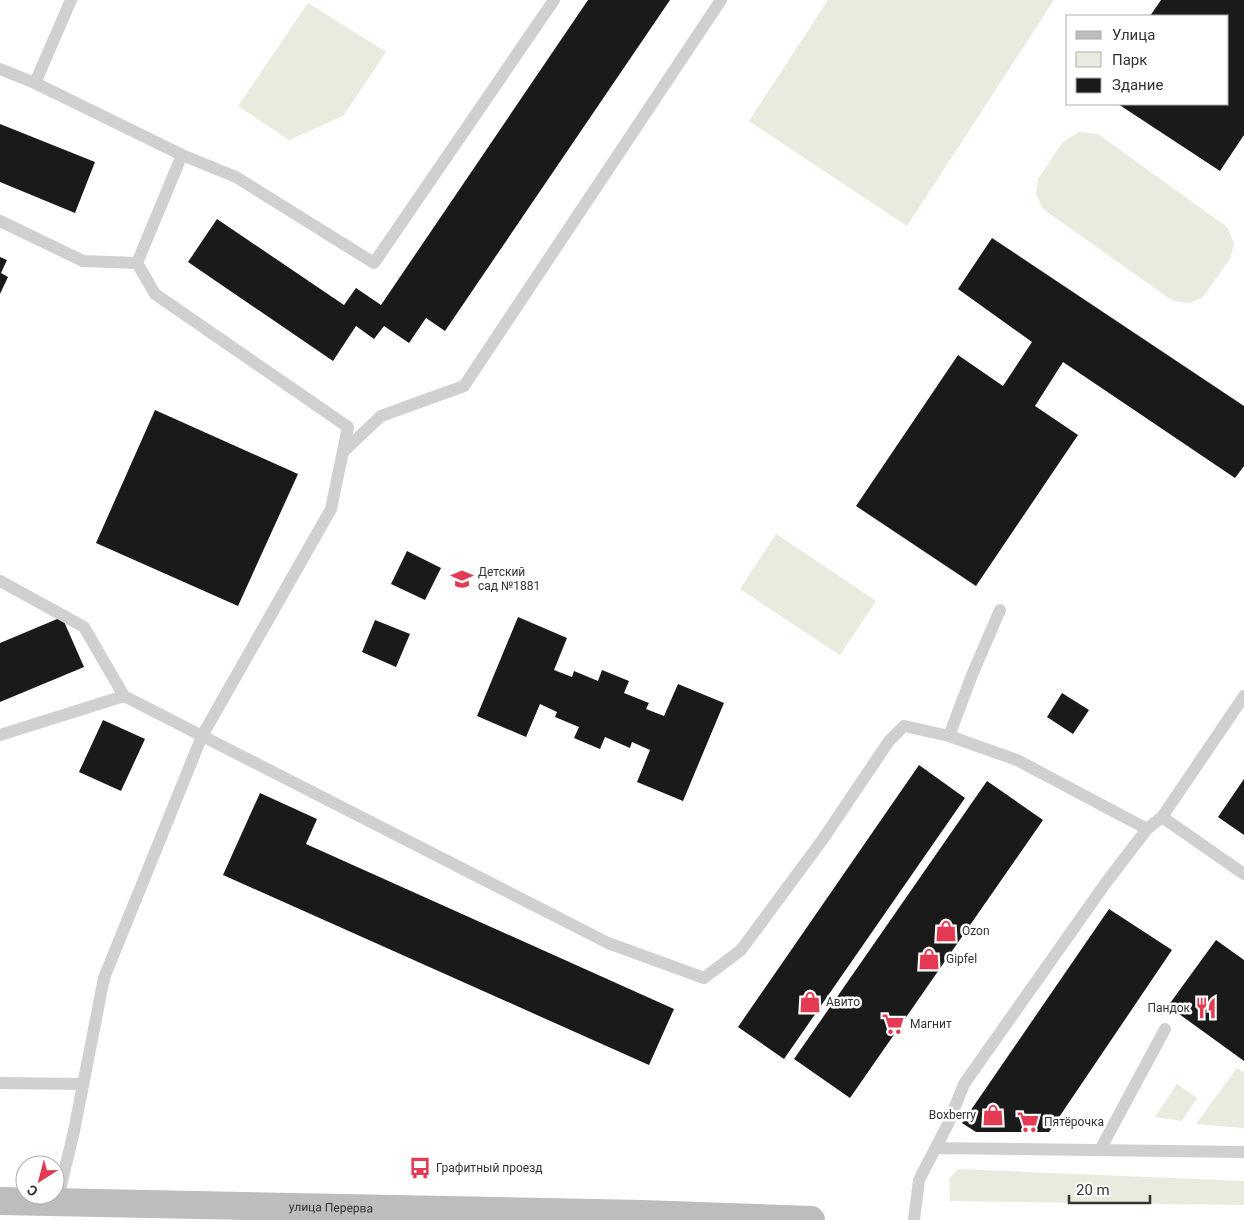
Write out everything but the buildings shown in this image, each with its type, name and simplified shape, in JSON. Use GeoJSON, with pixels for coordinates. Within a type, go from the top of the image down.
{"type":"FeatureCollection","features":[{"type":"Feature","properties":{"kind":"main road","name":"улица Перерва"},"geometry":{"type":"LineString","coordinates":[[0,1200],[15,1201]]}},
{"type":"Feature","properties":{"kind":"main road","name":"улица Перерва"},"geometry":{"type":"LineString","coordinates":[[65,1202],[811,1220]]}},
{"type":"Feature","properties":{"kind":"lane"},"geometry":{"type":"LineString","coordinates":[[35,83],[71,0]]}},
{"type":"Feature","properties":{"kind":"lane"},"geometry":{"type":"LineString","coordinates":[[0,69],[35,83],[182,155],[236,177],[374,262],[554,0]]}},
{"type":"Feature","properties":{"kind":"lane"},"geometry":{"type":"LineString","coordinates":[[343,452],[381,416],[464,386],[721,0]]}},
{"type":"Feature","properties":{"kind":"lane"},"geometry":{"type":"LineString","coordinates":[[137,263],[182,155]]}},
{"type":"Feature","properties":{"kind":"lane"},"geometry":{"type":"LineString","coordinates":[[0,221],[83,261],[137,263]]}},
{"type":"Feature","properties":{"kind":"lane"},"geometry":{"type":"LineString","coordinates":[[65,1169],[104,978],[202,736],[332,509],[348,427],[155,294],[137,263]]}},
{"type":"Feature","properties":{"kind":"lane"},"geometry":{"type":"LineString","coordinates":[[0,581],[84,627],[124,696],[608,943],[704,978],[741,950],[823,839],[889,741],[904,726],[949,736],[1017,760],[1147,829]]}},
{"type":"Feature","properties":{"kind":"lane"},"geometry":{"type":"LineString","coordinates":[[949,736],[972,675],[1000,610]]}},
{"type":"Feature","properties":{"kind":"lane"},"geometry":{"type":"LineString","coordinates":[[0,735],[124,696]]}},
{"type":"Feature","properties":{"kind":"lane"},"geometry":{"type":"LineString","coordinates":[[914,1220],[919,1180],[948,1124],[964,1084],[1105,884],[1147,829],[1162,817],[1244,696]]}},
{"type":"Feature","properties":{"kind":"lane"},"geometry":{"type":"LineString","coordinates":[[1162,817],[1244,874]]}},
{"type":"Feature","properties":{"kind":"lane"},"geometry":{"type":"LineString","coordinates":[[1100,1150],[1166,1029]]}},
{"type":"Feature","properties":{"kind":"lane"},"geometry":{"type":"LineString","coordinates":[[0,1083],[82,1084]]}},
{"type":"Feature","properties":{"kind":"lane"},"geometry":{"type":"LineString","coordinates":[[936,1148],[1244,1152]]}},
{"type":"Feature","properties":{"kind":"green space"},"geometry":{"type":"Polygon","coordinates":[[[828,0],[1054,0],[907,226],[749,121],[828,0]]]}},
{"type":"Feature","properties":{"kind":"green space"},"geometry":{"type":"Polygon","coordinates":[[[308,3],[386,52],[343,116],[289,140],[238,106],[308,3]]]}},
{"type":"Feature","properties":{"kind":"green space"},"geometry":{"type":"Polygon","coordinates":[[[1079,132],[1098,134],[1227,227],[1234,243],[1231,257],[1203,297],[1190,303],[1173,301],[1043,209],[1036,194],[1038,179],[1062,143],[1079,132]]]}},
{"type":"Feature","properties":{"kind":"green space"},"geometry":{"type":"Polygon","coordinates":[[[776,534],[876,601],[840,655],[740,589],[776,534]]]}},
{"type":"Feature","properties":{"kind":"green space"},"geometry":{"type":"Polygon","coordinates":[[[1237,1068],[1244,1072],[1244,1128],[1196,1124],[1237,1068]]]}},
{"type":"Feature","properties":{"kind":"green space"},"geometry":{"type":"Polygon","coordinates":[[[1177,1084],[1197,1098],[1182,1121],[1155,1117],[1177,1084]]]}},
{"type":"Feature","properties":{"kind":"green space"},"geometry":{"type":"Polygon","coordinates":[[[958,1169],[1244,1181],[1244,1205],[950,1201],[949,1179],[958,1169]]]}},
{"type":"Feature","properties":{"kind":"place","name":"Детский сад №1881"},"geometry":{"type":"Point","coordinates":[462,579]}},
{"type":"Feature","properties":{"kind":"place","name":"Ozon"},"geometry":{"type":"Point","coordinates":[946,931]}},
{"type":"Feature","properties":{"kind":"place","name":"Gipfel"},"geometry":{"type":"Point","coordinates":[929,959]}},
{"type":"Feature","properties":{"kind":"place","name":"Авито"},"geometry":{"type":"Point","coordinates":[810,1002]}},
{"type":"Feature","properties":{"kind":"place","name":"Пандок"},"geometry":{"type":"Point","coordinates":[1206,1008]}},
{"type":"Feature","properties":{"kind":"place","name":"Магнит"},"geometry":{"type":"Point","coordinates":[893,1024]}},
{"type":"Feature","properties":{"kind":"place","name":"Boxberry"},"geometry":{"type":"Point","coordinates":[993,1115]}},
{"type":"Feature","properties":{"kind":"place","name":"Пятёрочка"},"geometry":{"type":"Point","coordinates":[1028,1122]}},
{"type":"Feature","properties":{"kind":"place","name":"Графитный проезд"},"geometry":{"type":"Point","coordinates":[420,1168]}}]}
